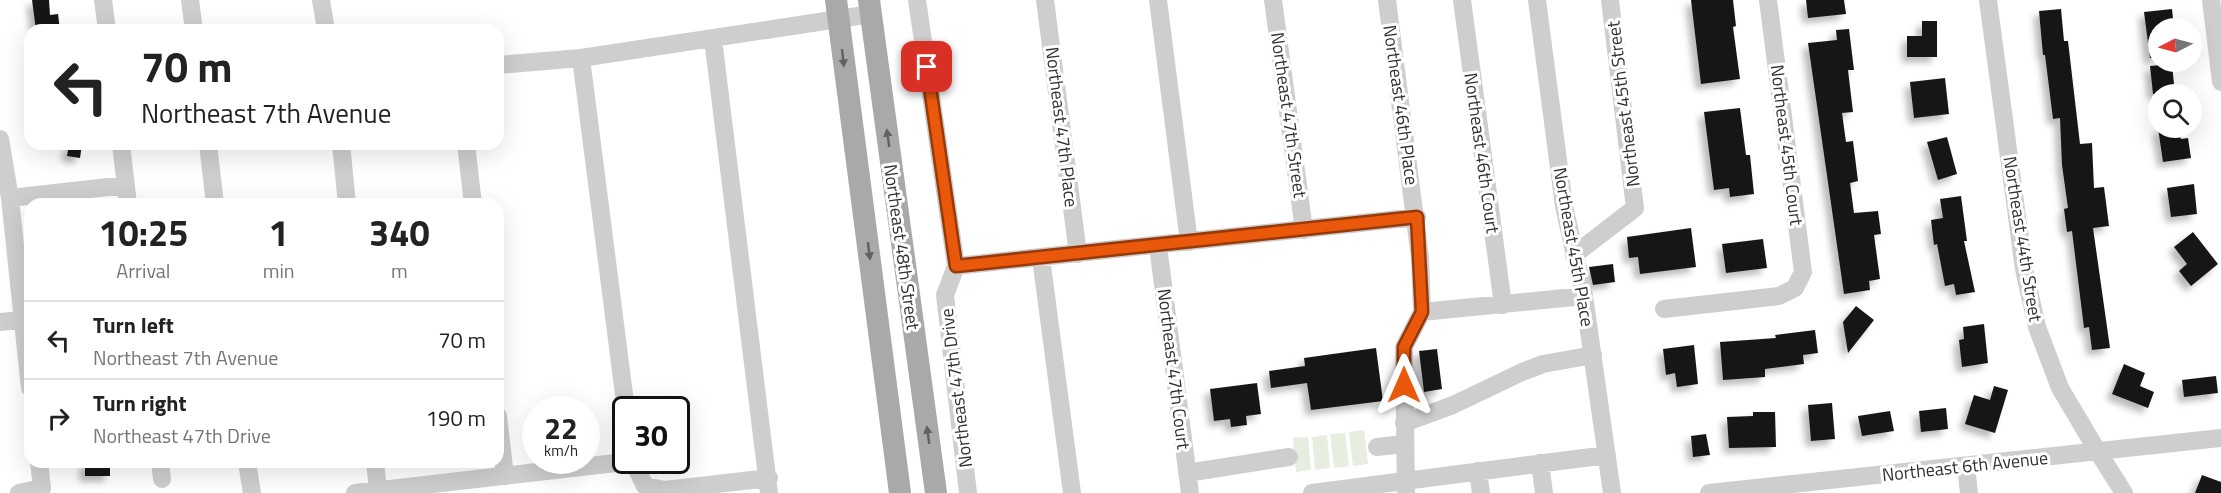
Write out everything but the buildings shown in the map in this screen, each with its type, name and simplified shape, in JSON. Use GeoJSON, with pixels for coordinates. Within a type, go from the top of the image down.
{"type":"FeatureCollection","features":[{"type":"Feature","properties":{"kind":"main road","name":"Northeast 48th Street"},"geometry":{"type":"LineString","coordinates":[[870,7],[936,493]]}},
{"type":"Feature","properties":{"kind":"main road","name":"Northeast 48th Street"},"geometry":{"type":"LineString","coordinates":[[837,10],[900,493]]}},
{"type":"Feature","properties":{"kind":"street"},"geometry":{"type":"LineString","coordinates":[[103,0],[106,24]]}},
{"type":"Feature","properties":{"kind":"street"},"geometry":{"type":"LineString","coordinates":[[190,0],[193,24]]}},
{"type":"Feature","properties":{"kind":"street"},"geometry":{"type":"LineString","coordinates":[[321,0],[325,24]]}},
{"type":"Feature","properties":{"kind":"street","name":"Northeast 47th Drive"},"geometry":{"type":"LineString","coordinates":[[917,0],[956,266],[945,295],[968,493]]}},
{"type":"Feature","properties":{"kind":"street","name":"Northeast 47th Place"},"geometry":{"type":"LineString","coordinates":[[1045,0],[1078,254]]}},
{"type":"Feature","properties":{"kind":"street"},"geometry":{"type":"LineString","coordinates":[[1158,0],[1189,242]]}},
{"type":"Feature","properties":{"kind":"street","name":"Northeast 47th Street"},"geometry":{"type":"LineString","coordinates":[[1274,0],[1304,230]]}},
{"type":"Feature","properties":{"kind":"street","name":"Northeast 46th Place"},"geometry":{"type":"LineString","coordinates":[[1387,0],[1417,217],[1422,312]]}},
{"type":"Feature","properties":{"kind":"street","name":"Northeast 46th Court"},"geometry":{"type":"LineString","coordinates":[[1462,0],[1503,305]]}},
{"type":"Feature","properties":{"kind":"street","name":"Northeast 45th Place"},"geometry":{"type":"LineString","coordinates":[[1537,0],[1564,206],[1584,297],[1612,493]]}},
{"type":"Feature","properties":{"kind":"street","name":"Northeast 45th Street"},"geometry":{"type":"LineString","coordinates":[[1574,255],[1635,208],[1610,0]]}},
{"type":"Feature","properties":{"kind":"street","name":"Northeast 45th Court"},"geometry":{"type":"LineString","coordinates":[[1664,309],[1779,296],[1795,288],[1803,272],[1768,0]]}},
{"type":"Feature","properties":{"kind":"street","name":"Northeast 44th Street"},"geometry":{"type":"LineString","coordinates":[[1988,0],[2024,269],[2037,327],[2060,388],[2124,493]]}},
{"type":"Feature","properties":{"kind":"street"},"geometry":{"type":"LineString","coordinates":[[2211,0],[2221,81]]}},
{"type":"Feature","properties":{"kind":"street"},"geometry":{"type":"LineString","coordinates":[[504,64],[581,58],[712,39],[837,10],[870,7]]}},
{"type":"Feature","properties":{"kind":"street"},"geometry":{"type":"LineString","coordinates":[[639,474],[645,486],[665,490],[769,485],[712,39]]}},
{"type":"Feature","properties":{"kind":"street"},"geometry":{"type":"LineString","coordinates":[[581,58],[624,396]]}},
{"type":"Feature","properties":{"kind":"street"},"geometry":{"type":"LineString","coordinates":[[0,139],[10,198],[24,337]]}},
{"type":"Feature","properties":{"kind":"street"},"geometry":{"type":"LineString","coordinates":[[122,150],[127,198]]}},
{"type":"Feature","properties":{"kind":"street"},"geometry":{"type":"LineString","coordinates":[[209,150],[214,198]]}},
{"type":"Feature","properties":{"kind":"street"},"geometry":{"type":"LineString","coordinates":[[342,150],[346,198]]}},
{"type":"Feature","properties":{"kind":"street"},"geometry":{"type":"LineString","coordinates":[[467,150],[472,198]]}},
{"type":"Feature","properties":{"kind":"street"},"geometry":{"type":"LineString","coordinates":[[10,198],[126,185]]}},
{"type":"Feature","properties":{"kind":"street"},"geometry":{"type":"LineString","coordinates":[[956,266],[1417,217]]}},
{"type":"Feature","properties":{"kind":"street","name":"Northeast 47th Court"},"geometry":{"type":"LineString","coordinates":[[1158,246],[1190,493]]}},
{"type":"Feature","properties":{"kind":"street"},"geometry":{"type":"LineString","coordinates":[[1041,258],[1072,493]]}},
{"type":"Feature","properties":{"kind":"street"},"geometry":{"type":"LineString","coordinates":[[1405,487],[1404,347],[1422,312],[1584,297]]}},
{"type":"Feature","properties":{"kind":"street"},"geometry":{"type":"LineString","coordinates":[[0,322],[22,320]]}},
{"type":"Feature","properties":{"kind":"street"},"geometry":{"type":"LineString","coordinates":[[1404,423],[1453,405],[1543,364],[1593,356]]}},
{"type":"Feature","properties":{"kind":"street","name":"Northeast 6th Avenue"},"geometry":{"type":"LineString","coordinates":[[1709,493],[1784,489],[2221,438]]}},
{"type":"Feature","properties":{"kind":"street"},"geometry":{"type":"LineString","coordinates":[[1377,447],[1404,444]]}},
{"type":"Feature","properties":{"kind":"street"},"geometry":{"type":"LineString","coordinates":[[1320,492],[1405,487],[1478,471],[1607,455]]}},
{"type":"Feature","properties":{"kind":"street"},"geometry":{"type":"LineString","coordinates":[[1187,473],[1289,457]]}},
{"type":"Feature","properties":{"kind":"street"},"geometry":{"type":"LineString","coordinates":[[355,493],[612,463]]}},
{"type":"Feature","properties":{"kind":"street"},"geometry":{"type":"LineString","coordinates":[[1540,463],[1544,493]]}},
{"type":"Feature","properties":{"kind":"street"},"geometry":{"type":"LineString","coordinates":[[1966,466],[1969,493]]}},
{"type":"Feature","properties":{"kind":"street"},"geometry":{"type":"LineString","coordinates":[[504,467],[505,476]]}},
{"type":"Feature","properties":{"kind":"street"},"geometry":{"type":"LineString","coordinates":[[19,493],[42,488],[40,468]]}},
{"type":"Feature","properties":{"kind":"street"},"geometry":{"type":"LineString","coordinates":[[248,468],[252,493]]}},
{"type":"Feature","properties":{"kind":"street"},"geometry":{"type":"LineString","coordinates":[[376,468],[378,490]]}},
{"type":"Feature","properties":{"kind":"street"},"geometry":{"type":"LineString","coordinates":[[1478,471],[1481,493]]}},
{"type":"Feature","properties":{"kind":"shaded area"},"geometry":{"type":"Polygon","coordinates":[[[1364,430],[1368,464],[1353,466],[1349,432],[1364,430]]]}},
{"type":"Feature","properties":{"kind":"shaded area"},"geometry":{"type":"Polygon","coordinates":[[[1345,433],[1349,466],[1334,468],[1330,434],[1345,433]]]}},
{"type":"Feature","properties":{"kind":"shaded area"},"geometry":{"type":"Polygon","coordinates":[[[1327,435],[1330,468],[1315,470],[1312,437],[1327,435]]]}},
{"type":"Feature","properties":{"kind":"shaded area"},"geometry":{"type":"Polygon","coordinates":[[[1308,437],[1311,470],[1296,472],[1293,438],[1308,437]]]}},
{"type":"Feature","properties":{"kind":"route"},"geometry":{"type":"LineString","coordinates":[[927,67],[956,266],[1417,217],[1422,312],[1404,347],[1404,385]]}}]}
